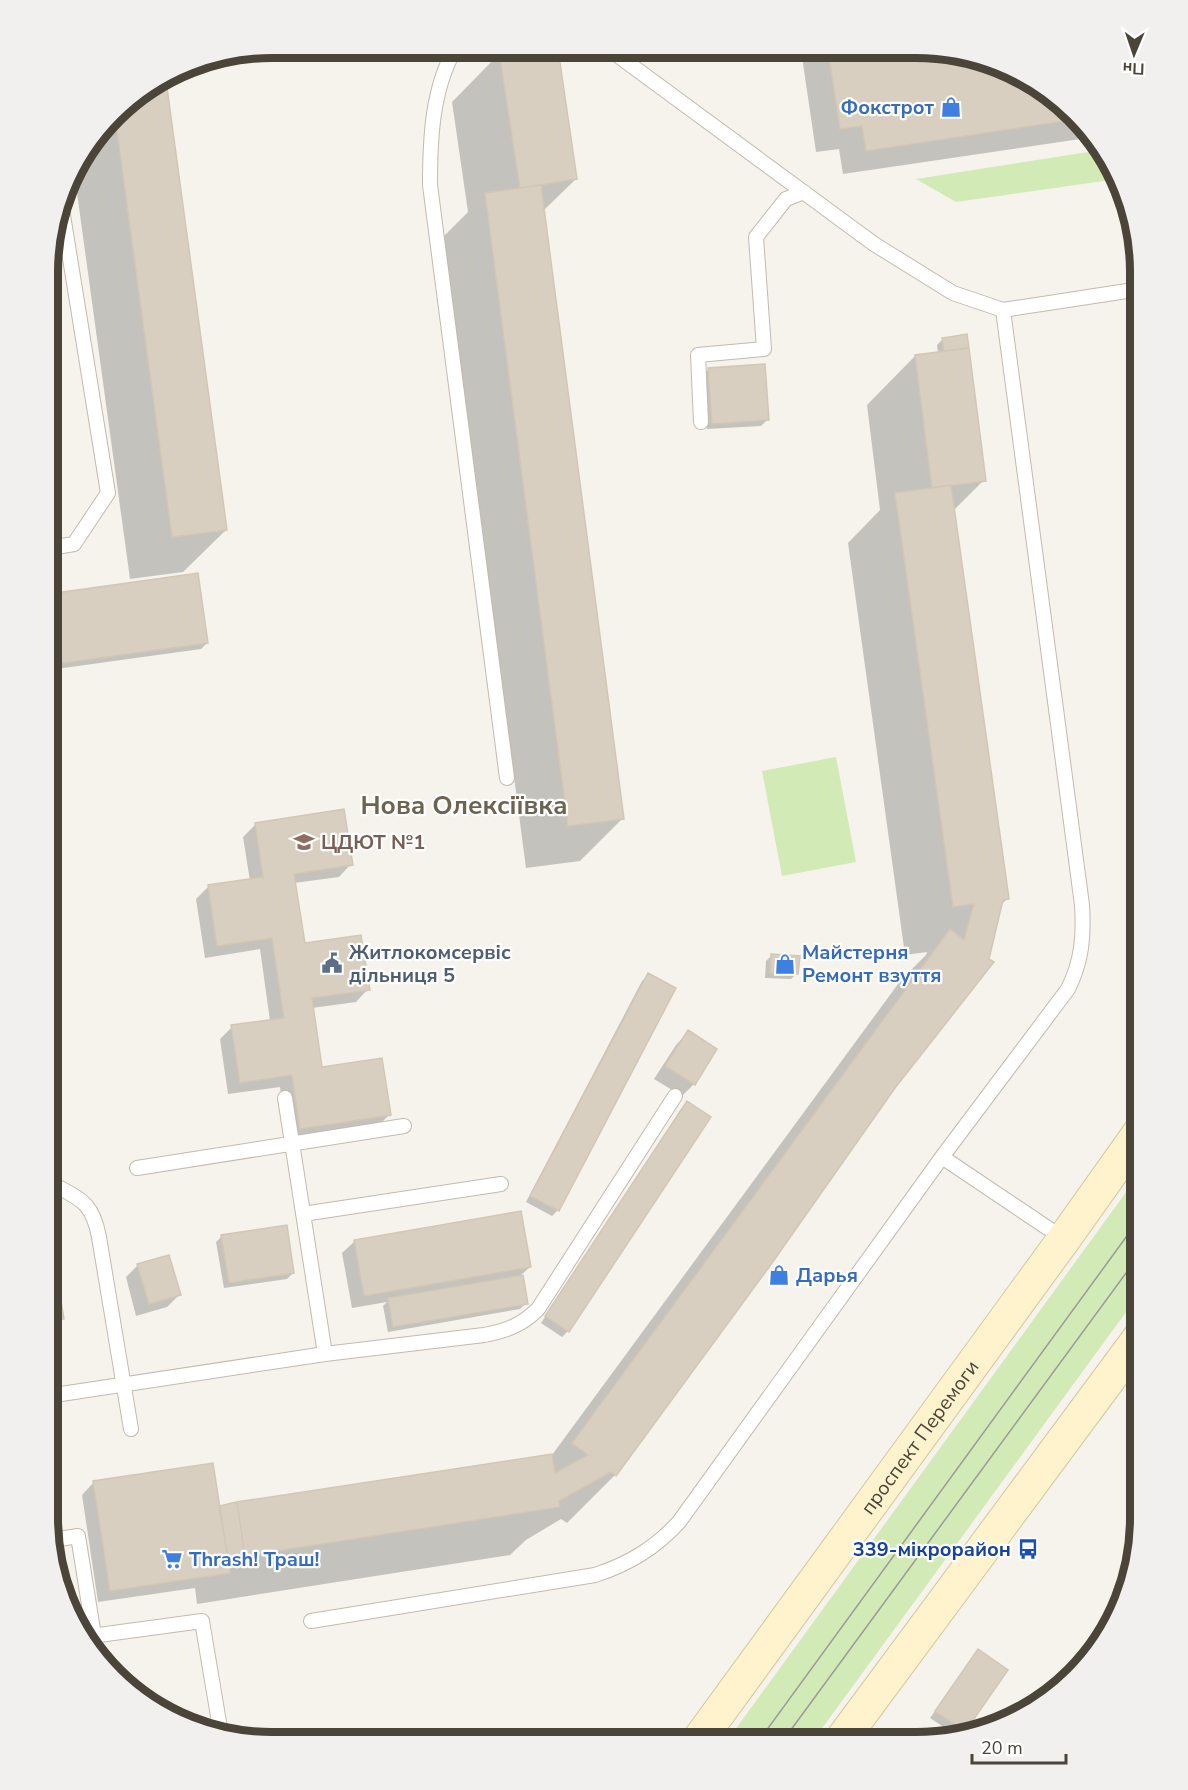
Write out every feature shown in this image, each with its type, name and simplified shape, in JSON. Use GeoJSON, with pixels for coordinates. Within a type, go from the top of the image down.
{"type":"FeatureCollection","features":[{"type":"Feature","properties":{"kind":"main road","name":"проспект Перемоги"},"geometry":{"type":"LineString","coordinates":[[705,1732],[1130,1146]]}},
{"type":"Feature","properties":{"kind":"main road"},"geometry":{"type":"LineString","coordinates":[[847,1732],[1130,1350]]}},
{"type":"Feature","properties":{"kind":"lane"},"geometry":{"type":"LineString","coordinates":[[622,58],[874,244],[953,293],[1003,310],[1130,290]]}},
{"type":"Feature","properties":{"kind":"lane"},"geometry":{"type":"LineString","coordinates":[[451,59],[440,84],[434,110],[430,185],[507,778]]}},
{"type":"Feature","properties":{"kind":"lane"},"geometry":{"type":"LineString","coordinates":[[701,422],[698,355],[764,349],[756,237],[786,200],[804,192]]}},
{"type":"Feature","properties":{"kind":"lane"},"geometry":{"type":"LineString","coordinates":[[58,547],[74,544],[108,493],[64,224]]}},
{"type":"Feature","properties":{"kind":"lane"},"geometry":{"type":"LineString","coordinates":[[311,1620],[595,1575],[627,1563],[658,1544],[679,1522],[942,1157],[1068,989],[1078,968],[1082,944],[1081,896],[1003,310]]}},
{"type":"Feature","properties":{"kind":"lane"},"geometry":{"type":"LineString","coordinates":[[58,1394],[325,1354],[501,1332],[516,1327],[538,1309],[675,1096]]}},
{"type":"Feature","properties":{"kind":"lane"},"geometry":{"type":"LineString","coordinates":[[285,1098],[325,1354]]}},
{"type":"Feature","properties":{"kind":"lane"},"geometry":{"type":"LineString","coordinates":[[136,1168],[405,1126]]}},
{"type":"Feature","properties":{"kind":"lane"},"geometry":{"type":"LineString","coordinates":[[942,1157],[1064,1239]]}},
{"type":"Feature","properties":{"kind":"lane"},"geometry":{"type":"LineString","coordinates":[[303,1214],[501,1184]]}},
{"type":"Feature","properties":{"kind":"lane"},"geometry":{"type":"LineString","coordinates":[[58,1188],[83,1202],[93,1214],[99,1237],[131,1429]]}},
{"type":"Feature","properties":{"kind":"lane"},"geometry":{"type":"LineString","coordinates":[[60,1539],[78,1536],[88,1625]]}},
{"type":"Feature","properties":{"kind":"lane"},"geometry":{"type":"LineString","coordinates":[[95,1635],[202,1622],[218,1724]]}},
{"type":"Feature","properties":{"kind":"green space"},"geometry":{"type":"Polygon","coordinates":[[[1091,152],[1108,180],[956,202],[916,179],[1091,152]]]}},
{"type":"Feature","properties":{"kind":"green space"},"geometry":{"type":"Polygon","coordinates":[[[836,757],[856,862],[782,876],[762,771],[836,757]]]}},
{"type":"Feature","properties":{"kind":"green space"},"geometry":{"type":"Polygon","coordinates":[[[1130,1187],[1130,1307],[819,1732],[734,1732],[1130,1187]]]}},
{"type":"Feature","properties":{"kind":"building","name":"Фокстрот"},"geometry":{"type":"Polygon","coordinates":[[[829,58],[915,58],[943,60],[971,66],[1022,87],[1067,121],[866,151],[862,126],[840,129],[829,58]]]}},
{"type":"Feature","properties":{"kind":"building"},"geometry":{"type":"Polygon","coordinates":[[[500,59],[559,59],[577,179],[520,188],[500,59]]]}},
{"type":"Feature","properties":{"kind":"building"},"geometry":{"type":"Polygon","coordinates":[[[167,87],[227,530],[172,537],[116,126],[142,103],[167,87]]]}},
{"type":"Feature","properties":{"kind":"building"},"geometry":{"type":"Polygon","coordinates":[[[541,185],[624,819],[568,826],[485,193],[541,185]]]}},
{"type":"Feature","properties":{"kind":"building"},"geometry":{"type":"Polygon","coordinates":[[[967,334],[969,348],[944,351],[942,338],[967,334]]]}},
{"type":"Feature","properties":{"kind":"building"},"geometry":{"type":"Polygon","coordinates":[[[969,348],[986,481],[932,488],[915,355],[969,348]]]}},
{"type":"Feature","properties":{"kind":"building"},"geometry":{"type":"Polygon","coordinates":[[[765,364],[769,420],[712,424],[708,368],[765,364]]]}},
{"type":"Feature","properties":{"kind":"building"},"geometry":{"type":"Polygon","coordinates":[[[951,485],[1009,899],[1003,900],[989,959],[994,962],[895,1088],[772,1263],[616,1476],[611,1472],[559,1501],[560,1507],[245,1556],[237,1502],[552,1454],[555,1473],[588,1455],[572,1443],[950,929],[964,940],[974,904],[953,907],[895,493],[951,485]]]}},
{"type":"Feature","properties":{"kind":"building"},"geometry":{"type":"Polygon","coordinates":[[[198,573],[208,643],[58,664],[58,593],[198,573]]]}},
{"type":"Feature","properties":{"kind":"building"},"geometry":{"type":"Polygon","coordinates":[[[344,809],[353,865],[294,874],[305,943],[361,935],[370,990],[312,998],[322,1067],[382,1058],[391,1115],[300,1129],[292,1075],[240,1083],[231,1025],[284,1018],[272,938],[217,946],[208,885],[263,877],[255,823],[344,809]]]}},
{"type":"Feature","properties":{"kind":"building","name":"Майстерня Ремонт взуття"},"geometry":{"type":"Polygon","coordinates":[[[771,954],[800,956],[798,974],[770,973],[771,954]]]}},
{"type":"Feature","properties":{"kind":"building"},"geometry":{"type":"Polygon","coordinates":[[[648,973],[676,988],[559,1211],[530,1196],[648,973]]]}},
{"type":"Feature","properties":{"kind":"building"},"geometry":{"type":"Polygon","coordinates":[[[688,1030],[717,1049],[695,1085],[665,1066],[688,1030]]]}},
{"type":"Feature","properties":{"kind":"building"},"geometry":{"type":"Polygon","coordinates":[[[687,1101],[711,1117],[569,1332],[545,1316],[687,1101]]]}},
{"type":"Feature","properties":{"kind":"building"},"geometry":{"type":"Polygon","coordinates":[[[521,1211],[531,1267],[364,1296],[354,1240],[521,1211]]]}},
{"type":"Feature","properties":{"kind":"building"},"geometry":{"type":"Polygon","coordinates":[[[287,1225],[294,1273],[229,1283],[221,1235],[287,1225]]]}},
{"type":"Feature","properties":{"kind":"building"},"geometry":{"type":"Polygon","coordinates":[[[169,1255],[181,1295],[149,1304],[137,1264],[169,1255]]]}},
{"type":"Feature","properties":{"kind":"building"},"geometry":{"type":"Polygon","coordinates":[[[523,1275],[528,1304],[393,1327],[388,1298],[523,1275]]]}},
{"type":"Feature","properties":{"kind":"building"},"geometry":{"type":"Polygon","coordinates":[[[58,1284],[64,1319],[58,1320],[58,1284]]]}},
{"type":"Feature","properties":{"kind":"building"},"geometry":{"type":"Polygon","coordinates":[[[213,1463],[230,1573],[110,1591],[93,1481],[213,1463]]]}},
{"type":"Feature","properties":{"kind":"building"},"geometry":{"type":"Polygon","coordinates":[[[237,1502],[245,1556],[228,1559],[219,1506],[237,1502]]]}},
{"type":"Feature","properties":{"kind":"building"},"geometry":{"type":"Polygon","coordinates":[[[978,1649],[1008,1670],[970,1724],[958,1727],[935,1711],[978,1649]]]}},
{"type":"Feature","properties":{"kind":"tram line"},"geometry":{"type":"LineString","coordinates":[[765,1732],[1130,1232]]}},
{"type":"Feature","properties":{"kind":"tram line"},"geometry":{"type":"LineString","coordinates":[[789,1732],[1130,1268]]}},
{"type":"Feature","properties":{"kind":"place","name":"Фокстрот"},"geometry":{"type":"Point","coordinates":[951,107]}},
{"type":"Feature","properties":{"kind":"place","name":"ЦДЮТ №1"},"geometry":{"type":"Point","coordinates":[304,842]}},
{"type":"Feature","properties":{"kind":"place","name":"Житлокомсервіс дільниця 5"},"geometry":{"type":"Point","coordinates":[332,963]}},
{"type":"Feature","properties":{"kind":"place","name":"Майстерня Ремонт взуття"},"geometry":{"type":"Point","coordinates":[785,964]}},
{"type":"Feature","properties":{"kind":"place","name":"Дарья"},"geometry":{"type":"Point","coordinates":[779,1275]}},
{"type":"Feature","properties":{"kind":"place","name":"339-мiкрорайон"},"geometry":{"type":"Point","coordinates":[1028,1549]}},
{"type":"Feature","properties":{"kind":"place","name":"Thrash! Траш!"},"geometry":{"type":"Point","coordinates":[172,1559]}},
{"type":"Feature","properties":{"kind":"district","name":"Нова Олексіївка"},"geometry":{"type":"Point","coordinates":[464,805]}}]}
